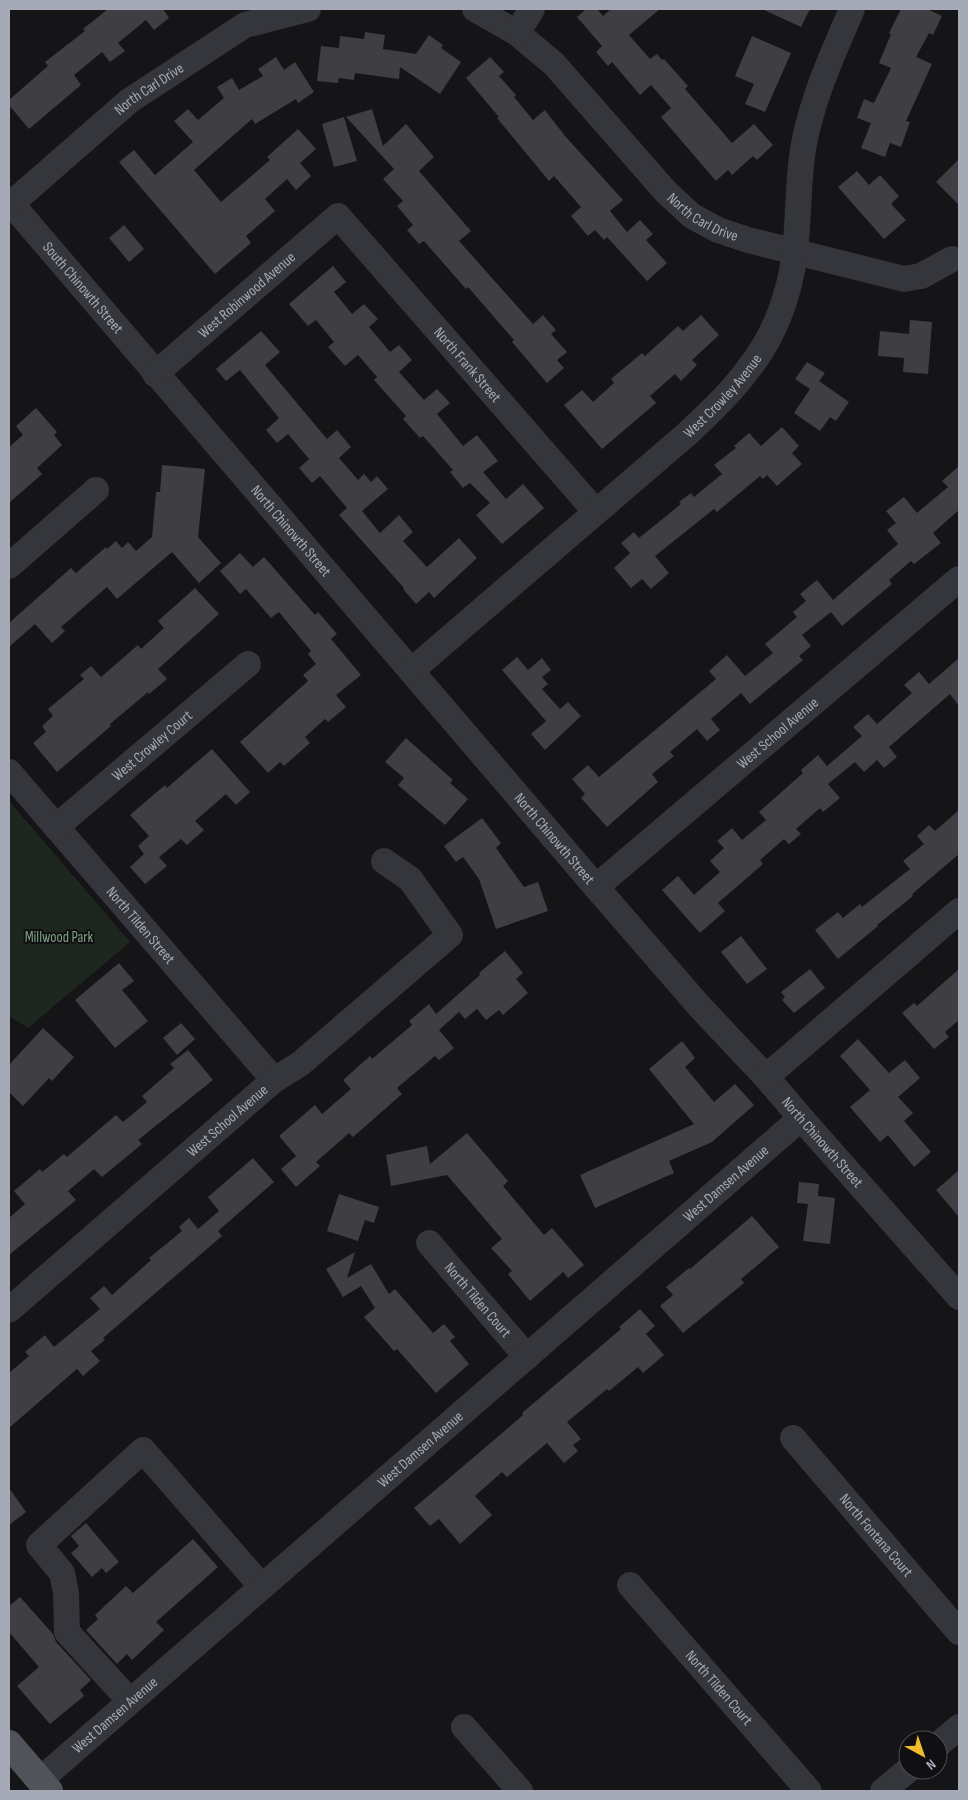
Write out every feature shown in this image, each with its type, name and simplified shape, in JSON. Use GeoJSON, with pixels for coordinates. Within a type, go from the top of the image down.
{"type":"FeatureCollection","features":[{"type":"Feature","properties":{"kind":"main road"},"geometry":{"type":"LineString","coordinates":[[9,1744],[45,1786]]}},
{"type":"Feature","properties":{"kind":"street","name":"North Carl Drive"},"geometry":{"type":"LineString","coordinates":[[10,202],[129,101],[245,25],[308,9]]}},
{"type":"Feature","properties":{"kind":"street","name":"North Carl Drive"},"geometry":{"type":"LineString","coordinates":[[475,9],[517,33],[554,64],[666,192],[692,216],[718,230],[904,278],[921,276],[952,259]]}},
{"type":"Feature","properties":{"kind":"street"},"geometry":{"type":"LineString","coordinates":[[517,33],[532,9]]}},
{"type":"Feature","properties":{"kind":"street","name":"West Crowley Avenue"},"geometry":{"type":"LineString","coordinates":[[411,671],[687,434],[723,400],[750,367],[772,332],[787,293],[795,251],[800,174],[808,126],[827,68],[852,9]]}},
{"type":"Feature","properties":{"kind":"street","name":"South Chinowth Street"},"geometry":{"type":"LineString","coordinates":[[10,202],[155,374]]}},
{"type":"Feature","properties":{"kind":"street","name":"West Robinwood Avenue"},"geometry":{"type":"LineString","coordinates":[[155,374],[338,216]]}},
{"type":"Feature","properties":{"kind":"street","name":"North Frank Street"},"geometry":{"type":"LineString","coordinates":[[338,216],[596,512]]}},
{"type":"Feature","properties":{"kind":"street","name":"North Chinowth Street"},"geometry":{"type":"LineString","coordinates":[[155,374],[700,1007],[766,1077],[801,1118],[954,1280]]}},
{"type":"Feature","properties":{"kind":"street"},"geometry":{"type":"LineString","coordinates":[[9,566],[96,490]]}},
{"type":"Feature","properties":{"kind":"street","name":"West School Avenue"},"geometry":{"type":"LineString","coordinates":[[596,888],[959,579]]}},
{"type":"Feature","properties":{"kind":"street","name":"West Crowley Court"},"geometry":{"type":"LineString","coordinates":[[56,827],[248,664]]}},
{"type":"Feature","properties":{"kind":"street","name":"North Tilden Street"},"geometry":{"type":"LineString","coordinates":[[9,772],[274,1080]]}},
{"type":"Feature","properties":{"kind":"street","name":"West School Avenue"},"geometry":{"type":"LineString","coordinates":[[9,1310],[274,1080],[300,1064],[450,935],[410,879],[384,862]]}},
{"type":"Feature","properties":{"kind":"street"},"geometry":{"type":"LineString","coordinates":[[766,1077],[959,911]]}},
{"type":"Feature","properties":{"kind":"street","name":"West Damsen Avenue"},"geometry":{"type":"LineString","coordinates":[[45,1786],[130,1701],[801,1118]]}},
{"type":"Feature","properties":{"kind":"street","name":"North Tilden Court"},"geometry":{"type":"LineString","coordinates":[[429,1243],[527,1357]]}},
{"type":"Feature","properties":{"kind":"street","name":"North Fontana Court"},"geometry":{"type":"LineString","coordinates":[[793,1438],[959,1632]]}},
{"type":"Feature","properties":{"kind":"street"},"geometry":{"type":"LineString","coordinates":[[130,1701],[67,1632],[66,1593],[62,1573],[39,1545],[143,1450],[262,1587]]}},
{"type":"Feature","properties":{"kind":"street","name":"North Tilden Court"},"geometry":{"type":"LineString","coordinates":[[630,1585],[809,1791]]}},
{"type":"Feature","properties":{"kind":"street"},"geometry":{"type":"LineString","coordinates":[[464,1726],[520,1791]]}},
{"type":"Feature","properties":{"kind":"street"},"geometry":{"type":"LineString","coordinates":[[948,1736],[959,1726]]}},
{"type":"Feature","properties":{"kind":"street"},"geometry":{"type":"LineString","coordinates":[[883,1791],[898,1778]]}},
{"type":"Feature","properties":{"kind":"green space","name":"Millwood Park"},"geometry":{"type":"Polygon","coordinates":[[[9,801],[130,942],[28,1028],[9,1016],[9,801]]]}},
{"type":"Feature","properties":{"kind":"building"},"geometry":{"type":"Polygon","coordinates":[[[108,9],[163,9],[169,18],[154,30],[146,20],[118,43],[125,51],[110,62],[102,52],[74,75],[81,85],[29,129],[9,105],[9,100],[48,66],[45,62],[85,31],[83,29],[108,9]]]}},
{"type":"Feature","properties":{"kind":"building"},"geometry":{"type":"Polygon","coordinates":[[[586,9],[597,9],[603,16],[611,9],[660,9],[629,35],[650,59],[657,54],[662,60],[664,59],[688,86],[685,89],[732,143],[754,124],[773,145],[757,160],[753,156],[732,175],[728,170],[716,181],[661,117],[671,108],[651,85],[640,95],[612,62],[608,66],[596,52],[602,46],[577,17],[586,9]]]}},
{"type":"Feature","properties":{"kind":"building"},"geometry":{"type":"Polygon","coordinates":[[[762,9],[810,9],[801,27],[762,9]]]}},
{"type":"Feature","properties":{"kind":"building"},"geometry":{"type":"Polygon","coordinates":[[[901,9],[927,9],[942,16],[933,35],[929,33],[916,57],[932,64],[906,121],[910,122],[901,147],[890,143],[885,157],[861,148],[871,123],[857,118],[864,99],[874,103],[891,68],[879,63],[891,34],[889,33],[901,9]]]}},
{"type":"Feature","properties":{"kind":"building"},"geometry":{"type":"Polygon","coordinates":[[[365,32],[385,35],[383,49],[416,54],[429,35],[443,45],[441,48],[461,62],[440,94],[400,67],[399,79],[355,73],[354,80],[339,78],[338,83],[317,81],[321,46],[339,48],[340,36],[364,39],[365,32]]]}},
{"type":"Feature","properties":{"kind":"building"},"geometry":{"type":"Polygon","coordinates":[[[752,36],[791,53],[765,112],[745,104],[754,84],[735,76],[752,36]]]}},
{"type":"Feature","properties":{"kind":"building"},"geometry":{"type":"Polygon","coordinates":[[[276,57],[284,70],[295,62],[314,92],[298,103],[296,99],[255,124],[252,119],[194,170],[221,202],[270,160],[267,157],[298,129],[316,149],[300,163],[311,176],[296,190],[287,179],[265,199],[275,211],[246,236],[251,243],[215,274],[119,162],[134,150],[155,175],[193,142],[174,121],[188,109],[198,120],[224,98],[217,87],[232,78],[239,90],[263,76],[258,69],[276,57]]]}},
{"type":"Feature","properties":{"kind":"building"},"geometry":{"type":"Polygon","coordinates":[[[490,57],[504,72],[499,76],[516,95],[514,97],[533,120],[545,110],[565,136],[623,200],[610,211],[627,232],[640,220],[653,234],[646,240],[667,263],[647,281],[607,237],[604,240],[595,230],[588,236],[571,216],[581,207],[554,176],[549,181],[466,78],[490,57]]]}},
{"type":"Feature","properties":{"kind":"building"},"geometry":{"type":"Polygon","coordinates":[[[372,109],[383,146],[406,124],[434,157],[419,171],[471,231],[459,241],[533,324],[543,315],[556,330],[551,334],[567,352],[557,360],[564,368],[547,383],[512,342],[514,340],[468,287],[466,289],[424,241],[419,244],[407,230],[413,225],[397,206],[403,201],[383,179],[394,169],[346,117],[372,109]]]}},
{"type":"Feature","properties":{"kind":"building"},"geometry":{"type":"Polygon","coordinates":[[[344,117],[357,161],[334,167],[322,124],[344,117]]]}},
{"type":"Feature","properties":{"kind":"building"},"geometry":{"type":"Polygon","coordinates":[[[959,159],[959,205],[936,182],[959,159]]]}},
{"type":"Feature","properties":{"kind":"building"},"geometry":{"type":"Polygon","coordinates":[[[857,171],[869,185],[880,175],[899,196],[891,204],[906,220],[884,239],[838,187],[857,171]]]}},
{"type":"Feature","properties":{"kind":"building"},"geometry":{"type":"Polygon","coordinates":[[[124,225],[144,249],[129,262],[109,238],[124,225]]]}},
{"type":"Feature","properties":{"kind":"building"},"geometry":{"type":"Polygon","coordinates":[[[333,266],[346,282],[334,292],[352,314],[364,304],[378,319],[369,327],[390,352],[399,345],[412,360],[399,372],[424,400],[437,389],[450,403],[437,414],[463,446],[477,435],[498,461],[483,472],[506,499],[523,484],[544,508],[502,544],[476,515],[490,503],[470,483],[463,488],[450,472],[453,470],[423,436],[420,438],[403,419],[406,416],[374,380],[377,377],[358,355],[345,366],[328,347],[334,342],[316,320],[308,326],[289,304],[333,266]]]}},
{"type":"Feature","properties":{"kind":"building"},"geometry":{"type":"Polygon","coordinates":[[[701,315],[719,335],[692,360],[697,365],[681,381],[675,374],[650,396],[656,403],[602,449],[564,405],[582,390],[593,402],[614,383],[611,379],[642,353],[645,356],[678,326],[683,331],[701,315]]]}},
{"type":"Feature","properties":{"kind":"building"},"geometry":{"type":"Polygon","coordinates":[[[910,320],[932,322],[928,374],[903,372],[904,358],[878,356],[880,331],[909,334],[910,320]]]}},
{"type":"Feature","properties":{"kind":"building"},"geometry":{"type":"Polygon","coordinates":[[[261,331],[280,352],[265,365],[327,439],[337,430],[351,447],[339,458],[358,480],[364,474],[371,482],[377,476],[388,489],[362,511],[380,533],[399,515],[413,532],[403,541],[427,567],[459,538],[477,558],[434,598],[429,592],[416,604],[339,515],[347,508],[320,476],[312,483],[299,468],[309,459],[288,434],[277,443],[266,430],[279,418],[240,370],[226,381],[216,369],[261,331]]]}},
{"type":"Feature","properties":{"kind":"building"},"geometry":{"type":"Polygon","coordinates":[[[807,362],[825,373],[819,381],[849,402],[836,421],[830,417],[820,431],[794,413],[810,389],[795,379],[807,362]]]}},
{"type":"Feature","properties":{"kind":"building"},"geometry":{"type":"Polygon","coordinates":[[[36,408],[57,432],[54,435],[62,445],[37,468],[42,474],[9,503],[9,447],[23,435],[16,426],[36,408]]]}},
{"type":"Feature","properties":{"kind":"building"},"geometry":{"type":"Polygon","coordinates":[[[782,427],[799,446],[792,453],[802,464],[777,486],[767,475],[763,479],[760,476],[717,512],[714,509],[655,556],[669,573],[651,589],[642,579],[631,588],[614,568],[630,553],[621,543],[634,532],[639,538],[681,504],[679,502],[691,493],[694,497],[722,474],[714,465],[736,448],[734,446],[749,433],[761,446],[782,427]]]}},
{"type":"Feature","properties":{"kind":"building"},"geometry":{"type":"Polygon","coordinates":[[[162,465],[205,469],[198,537],[221,563],[199,583],[172,552],[117,599],[107,587],[61,627],[65,631],[52,643],[35,624],[9,647],[9,623],[71,568],[76,573],[106,547],[107,549],[116,541],[122,548],[128,542],[136,551],[152,537],[156,492],[160,492],[162,465]]]}},
{"type":"Feature","properties":{"kind":"building"},"geometry":{"type":"Polygon","coordinates":[[[959,466],[959,510],[933,533],[941,543],[914,564],[911,561],[889,580],[892,584],[842,626],[831,612],[802,635],[811,646],[799,656],[803,660],[750,704],[741,693],[711,719],[720,730],[707,741],[697,729],[670,752],[674,756],[652,774],[658,782],[607,827],[581,798],[585,794],[572,779],[588,765],[599,777],[716,679],[709,671],[727,655],[745,676],[773,653],[765,644],[797,617],[793,612],[806,601],[800,594],[817,580],[833,600],[898,544],[887,530],[896,523],[886,511],[904,497],[917,513],[948,487],[942,481],[959,466]]]}},
{"type":"Feature","properties":{"kind":"building"},"geometry":{"type":"Polygon","coordinates":[[[240,553],[253,567],[264,557],[315,615],[318,612],[337,634],[331,639],[361,675],[336,695],[346,707],[328,722],[325,719],[305,737],[310,743],[284,766],[280,762],[268,773],[240,742],[308,681],[303,675],[316,664],[308,654],[311,651],[279,612],[271,618],[246,589],[240,594],[220,571],[240,553]]]}},
{"type":"Feature","properties":{"kind":"building"},"geometry":{"type":"Polygon","coordinates":[[[195,588],[219,614],[158,669],[167,679],[149,694],[148,692],[110,724],[111,726],[57,772],[33,743],[46,732],[42,726],[53,716],[48,709],[84,679],[80,675],[91,666],[101,677],[138,645],[141,649],[164,628],[158,621],[195,588]]]}},
{"type":"Feature","properties":{"kind":"building"},"geometry":{"type":"Polygon","coordinates":[[[517,657],[528,670],[542,658],[551,670],[542,677],[548,684],[542,689],[560,709],[568,702],[581,716],[545,750],[531,734],[546,721],[502,670],[517,657]]]}},
{"type":"Feature","properties":{"kind":"building"},"geometry":{"type":"Polygon","coordinates":[[[959,658],[959,706],[950,694],[889,747],[897,757],[884,768],[877,760],[864,772],[855,762],[828,784],[840,798],[823,812],[820,808],[796,829],[801,834],[789,844],[784,839],[760,860],[763,864],[718,903],[725,911],[700,933],[662,890],[678,876],[694,895],[720,872],[710,861],[724,848],[717,841],[732,828],[742,840],[766,820],[759,812],[803,773],[801,770],[818,755],[827,766],[862,736],[853,727],[868,714],[877,724],[912,693],[904,685],[919,672],[929,684],[959,658]]]}},
{"type":"Feature","properties":{"kind":"building"},"geometry":{"type":"Polygon","coordinates":[[[406,738],[453,780],[450,783],[468,799],[445,825],[398,785],[404,778],[385,762],[406,738]]]}},
{"type":"Feature","properties":{"kind":"building"},"geometry":{"type":"Polygon","coordinates":[[[212,749],[250,792],[236,805],[226,794],[195,821],[204,830],[187,845],[181,839],[159,857],[167,866],[145,884],[130,867],[144,854],[138,846],[149,836],[130,815],[165,785],[167,788],[212,749]]]}},
{"type":"Feature","properties":{"kind":"building"},"geometry":{"type":"Polygon","coordinates":[[[959,810],[959,854],[912,894],[913,896],[838,959],[815,930],[838,912],[843,918],[860,904],[862,907],[910,869],[903,861],[924,844],[917,836],[929,825],[935,831],[959,810]]]}},
{"type":"Feature","properties":{"kind":"building"},"geometry":{"type":"Polygon","coordinates":[[[482,818],[501,843],[496,848],[524,887],[538,882],[548,911],[496,929],[479,879],[463,857],[456,862],[444,846],[482,818]]]}},
{"type":"Feature","properties":{"kind":"building"},"geometry":{"type":"Polygon","coordinates":[[[741,936],[767,969],[747,984],[721,952],[741,936]]]}},
{"type":"Feature","properties":{"kind":"building"},"geometry":{"type":"Polygon","coordinates":[[[505,951],[523,973],[516,979],[528,993],[503,1015],[499,1010],[486,1020],[477,1009],[465,1019],[459,1012],[439,1030],[454,1048],[439,1060],[435,1056],[397,1088],[402,1094],[353,1137],[349,1133],[316,1162],[320,1166],[296,1187],[281,1169],[296,1156],[279,1136],[315,1105],[322,1114],[351,1089],[343,1080],[370,1056],[372,1059],[412,1025],[409,1021],[429,1004],[436,1014],[505,951]]]}},
{"type":"Feature","properties":{"kind":"building"},"geometry":{"type":"Polygon","coordinates":[[[119,963],[134,981],[122,990],[148,1021],[115,1048],[75,1000],[119,963]]]}},
{"type":"Feature","properties":{"kind":"building"},"geometry":{"type":"Polygon","coordinates":[[[810,969],[825,988],[794,1013],[782,1000],[785,997],[781,992],[810,969]]]}},
{"type":"Feature","properties":{"kind":"building"},"geometry":{"type":"Polygon","coordinates":[[[959,969],[959,1020],[945,1032],[949,1037],[934,1049],[902,1013],[914,1003],[917,1006],[959,969]]]}},
{"type":"Feature","properties":{"kind":"building"},"geometry":{"type":"Polygon","coordinates":[[[181,1023],[195,1039],[177,1055],[163,1038],[181,1023]]]}},
{"type":"Feature","properties":{"kind":"building"},"geometry":{"type":"Polygon","coordinates":[[[43,1028],[74,1057],[52,1081],[49,1078],[23,1106],[9,1092],[9,1065],[43,1028]]]}},
{"type":"Feature","properties":{"kind":"building"},"geometry":{"type":"Polygon","coordinates":[[[858,1039],[889,1073],[905,1060],[920,1078],[898,1097],[913,1113],[904,1121],[931,1152],[914,1167],[888,1135],[880,1142],[850,1107],[870,1090],[840,1056],[858,1039]]]}},
{"type":"Feature","properties":{"kind":"building"},"geometry":{"type":"Polygon","coordinates":[[[682,1041],[695,1058],[685,1067],[714,1102],[735,1084],[754,1105],[712,1142],[669,1161],[674,1173],[595,1208],[580,1175],[694,1124],[649,1069],[682,1041]]]}},
{"type":"Feature","properties":{"kind":"building"},"geometry":{"type":"Polygon","coordinates":[[[188,1050],[213,1080],[138,1140],[142,1144],[102,1177],[94,1169],[68,1191],[76,1200],[9,1255],[9,1218],[25,1204],[14,1191],[40,1169],[42,1172],[64,1154],[67,1157],[116,1115],[123,1122],[147,1102],[142,1096],[174,1068],[170,1064],[188,1050]]]}},
{"type":"Feature","properties":{"kind":"building"},"geometry":{"type":"Polygon","coordinates":[[[467,1133],[508,1181],[503,1186],[544,1235],[552,1228],[584,1265],[568,1278],[563,1272],[530,1301],[508,1274],[512,1271],[491,1248],[502,1239],[447,1175],[391,1186],[386,1155],[427,1146],[430,1164],[467,1133]]]}},
{"type":"Feature","properties":{"kind":"building"},"geometry":{"type":"Polygon","coordinates":[[[253,1158],[274,1182],[218,1231],[222,1236],[103,1338],[105,1340],[91,1351],[100,1361],[83,1376],[77,1369],[9,1428],[9,1373],[29,1356],[25,1352],[45,1335],[54,1347],[100,1309],[90,1298],[104,1286],[112,1295],[151,1260],[149,1258],[182,1231],[179,1227],[189,1218],[198,1229],[219,1211],[208,1197],[253,1158]]]}},
{"type":"Feature","properties":{"kind":"building"},"geometry":{"type":"Polygon","coordinates":[[[959,1170],[959,1217],[936,1190],[959,1170]]]}},
{"type":"Feature","properties":{"kind":"building"},"geometry":{"type":"Polygon","coordinates":[[[799,1182],[819,1184],[818,1196],[835,1198],[830,1244],[803,1241],[808,1204],[797,1203],[799,1182]]]}},
{"type":"Feature","properties":{"kind":"building"},"geometry":{"type":"Polygon","coordinates":[[[339,1194],[379,1207],[374,1223],[365,1220],[358,1241],[327,1231],[339,1194]]]}},
{"type":"Feature","properties":{"kind":"building"},"geometry":{"type":"Polygon","coordinates":[[[752,1216],[779,1247],[741,1279],[744,1283],[683,1333],[660,1306],[673,1295],[666,1287],[752,1216]]]}},
{"type":"Feature","properties":{"kind":"building"},"geometry":{"type":"Polygon","coordinates":[[[355,1252],[347,1278],[371,1264],[389,1294],[395,1289],[433,1333],[444,1324],[455,1337],[450,1341],[469,1364],[436,1393],[397,1349],[394,1351],[364,1317],[375,1308],[361,1286],[343,1297],[326,1269],[355,1252]]]}},
{"type":"Feature","properties":{"kind":"building"},"geometry":{"type":"Polygon","coordinates":[[[640,1309],[655,1326],[646,1334],[664,1355],[643,1373],[638,1367],[609,1391],[607,1389],[567,1422],[581,1439],[573,1445],[578,1451],[564,1463],[547,1443],[507,1477],[502,1472],[475,1496],[492,1515],[460,1544],[439,1519],[430,1526],[414,1508],[621,1329],[619,1327],[640,1309]]]}},
{"type":"Feature","properties":{"kind":"building"},"geometry":{"type":"Polygon","coordinates":[[[9,1488],[26,1512],[9,1525],[9,1488]]]}},
{"type":"Feature","properties":{"kind":"building"},"geometry":{"type":"Polygon","coordinates":[[[86,1523],[119,1562],[106,1573],[102,1568],[92,1577],[71,1553],[79,1546],[71,1536],[86,1523]]]}},
{"type":"Feature","properties":{"kind":"building"},"geometry":{"type":"Polygon","coordinates":[[[193,1539],[218,1567],[156,1622],[164,1630],[132,1660],[127,1654],[117,1664],[86,1630],[98,1619],[95,1615],[126,1586],[133,1593],[193,1539]]]}},
{"type":"Feature","properties":{"kind":"building"},"geometry":{"type":"Polygon","coordinates":[[[20,1597],[53,1634],[56,1642],[91,1680],[80,1690],[84,1696],[50,1724],[17,1686],[39,1667],[9,1632],[9,1606],[20,1597]]]}}]}
